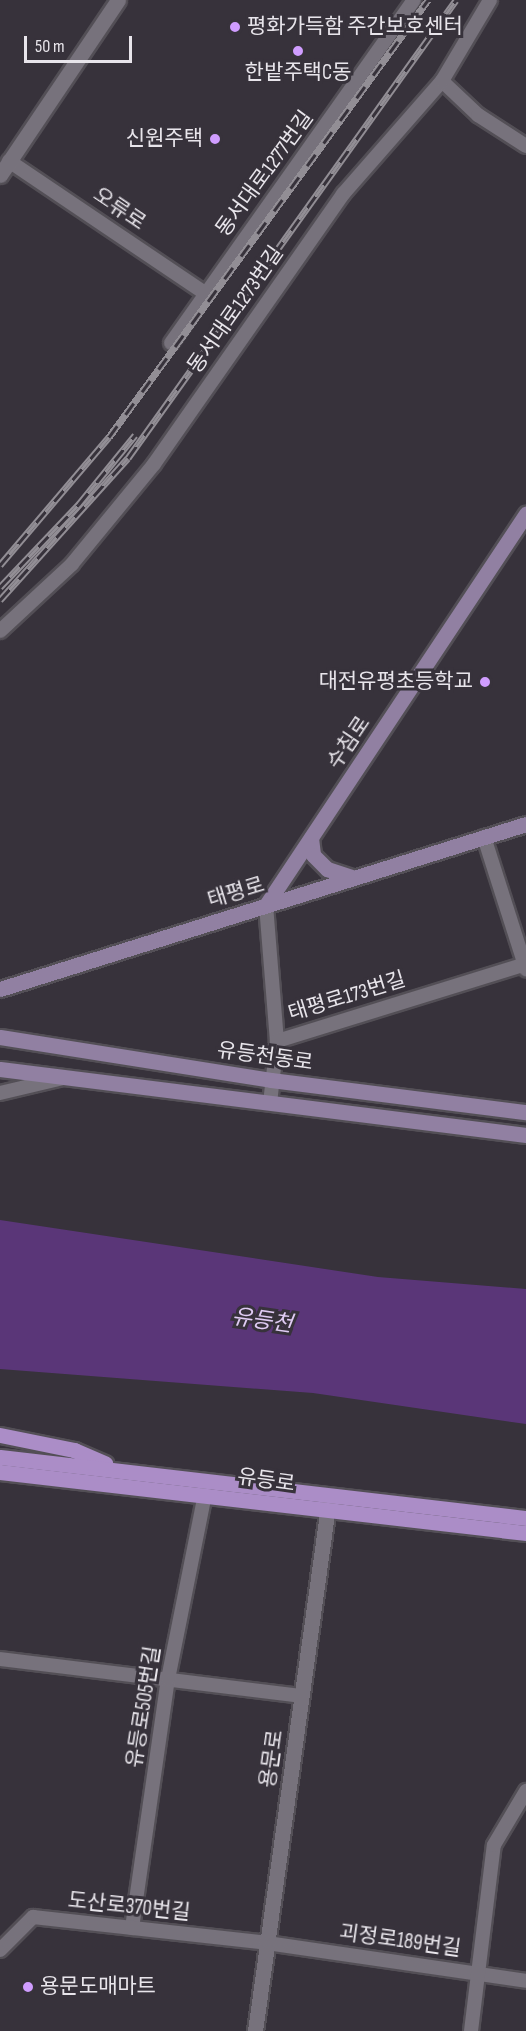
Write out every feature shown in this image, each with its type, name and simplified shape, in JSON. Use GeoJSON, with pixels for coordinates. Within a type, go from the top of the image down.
{"type":"FeatureCollection","features":[{"type":"Feature","properties":{"kind":"main road","name":"수침로"},"geometry":{"type":"LineString","coordinates":[[266,905],[526,513]]}},
{"type":"Feature","properties":{"kind":"main road","name":"태평로"},"geometry":{"type":"LineString","coordinates":[[0,989],[526,824]]}},
{"type":"Feature","properties":{"kind":"main road"},"geometry":{"type":"LineString","coordinates":[[311,838],[313,855],[327,869],[354,878]]}},
{"type":"Feature","properties":{"kind":"main road","name":"유등천동로"},"geometry":{"type":"LineString","coordinates":[[0,1037],[271,1080],[526,1112]]}},
{"type":"Feature","properties":{"kind":"main road"},"geometry":{"type":"LineString","coordinates":[[0,1069],[526,1135]]}},
{"type":"Feature","properties":{"kind":"main road"},"geometry":{"type":"LineString","coordinates":[[0,1435],[74,1450],[122,1470]]}},
{"type":"Feature","properties":{"kind":"main road","name":"유등로"},"geometry":{"type":"LineString","coordinates":[[0,1457],[330,1493],[526,1518]]}},
{"type":"Feature","properties":{"kind":"main road","name":"유등로"},"geometry":{"type":"LineString","coordinates":[[0,1472],[526,1533]]}},
{"type":"Feature","properties":{"kind":"street"},"geometry":{"type":"LineString","coordinates":[[0,175],[118,0]]}},
{"type":"Feature","properties":{"kind":"street","name":"동서대로1277번길"},"geometry":{"type":"LineString","coordinates":[[171,343],[414,0]]}},
{"type":"Feature","properties":{"kind":"street","name":"동서대로1273번길"},"geometry":{"type":"LineString","coordinates":[[0,631],[72,564],[154,464],[343,195],[442,81],[490,0]]}},
{"type":"Feature","properties":{"kind":"street"},"geometry":{"type":"LineString","coordinates":[[442,81],[478,115],[526,146]]}},
{"type":"Feature","properties":{"kind":"street","name":"오류로"},"geometry":{"type":"LineString","coordinates":[[9,161],[205,293]]}},
{"type":"Feature","properties":{"kind":"street"},"geometry":{"type":"LineString","coordinates":[[484,837],[526,966]]}},
{"type":"Feature","properties":{"kind":"street","name":"태평로173번길"},"geometry":{"type":"LineString","coordinates":[[266,905],[277,1041],[526,966]]}},
{"type":"Feature","properties":{"kind":"street"},"geometry":{"type":"LineString","coordinates":[[270,1103],[277,1041]]}},
{"type":"Feature","properties":{"kind":"street"},"geometry":{"type":"LineString","coordinates":[[0,1093],[65,1077]]}},
{"type":"Feature","properties":{"kind":"street","name":"용문로"},"geometry":{"type":"LineString","coordinates":[[255,2031],[330,1493]]}},
{"type":"Feature","properties":{"kind":"street","name":"유등로505번길"},"geometry":{"type":"LineString","coordinates":[[132,1928],[168,1679],[205,1494]]}},
{"type":"Feature","properties":{"kind":"street"},"geometry":{"type":"LineString","coordinates":[[0,1659],[302,1696]]}},
{"type":"Feature","properties":{"kind":"street"},"geometry":{"type":"LineString","coordinates":[[471,2031],[480,1974],[494,1845],[526,1791]]}},
{"type":"Feature","properties":{"kind":"street","name":"도산로370번길"},"geometry":{"type":"LineString","coordinates":[[0,1950],[33,1917],[267,1943]]}},
{"type":"Feature","properties":{"kind":"street","name":"괴정로189번길"},"geometry":{"type":"LineString","coordinates":[[267,1943],[526,1981]]}},
{"type":"Feature","properties":{"kind":"water","name":"유등천"},"geometry":{"type":"Polygon","coordinates":[[[0,1220],[378,1277],[526,1289],[526,1424],[313,1393],[0,1369],[0,1220]]]}},
{"type":"Feature","properties":{"kind":"railway"},"geometry":{"type":"LineString","coordinates":[[0,565],[109,437],[428,0]]}},
{"type":"Feature","properties":{"kind":"railway"},"geometry":{"type":"LineString","coordinates":[[0,600],[128,458],[456,0]]}},
{"type":"Feature","properties":{"kind":"railway"},"geometry":{"type":"LineString","coordinates":[[0,587],[79,504],[135,435]]}},
{"type":"Feature","properties":{"kind":"place","name":"평화가득함 주간보호센터"},"geometry":{"type":"Point","coordinates":[235,27]}},
{"type":"Feature","properties":{"kind":"place","name":"한밭주택C동"},"geometry":{"type":"Point","coordinates":[298,51]}},
{"type":"Feature","properties":{"kind":"place","name":"신원주택"},"geometry":{"type":"Point","coordinates":[215,139]}},
{"type":"Feature","properties":{"kind":"place","name":"대전유평초등학교"},"geometry":{"type":"Point","coordinates":[485,682]}},
{"type":"Feature","properties":{"kind":"place","name":"용문도매마트"},"geometry":{"type":"Point","coordinates":[28,1987]}}]}
